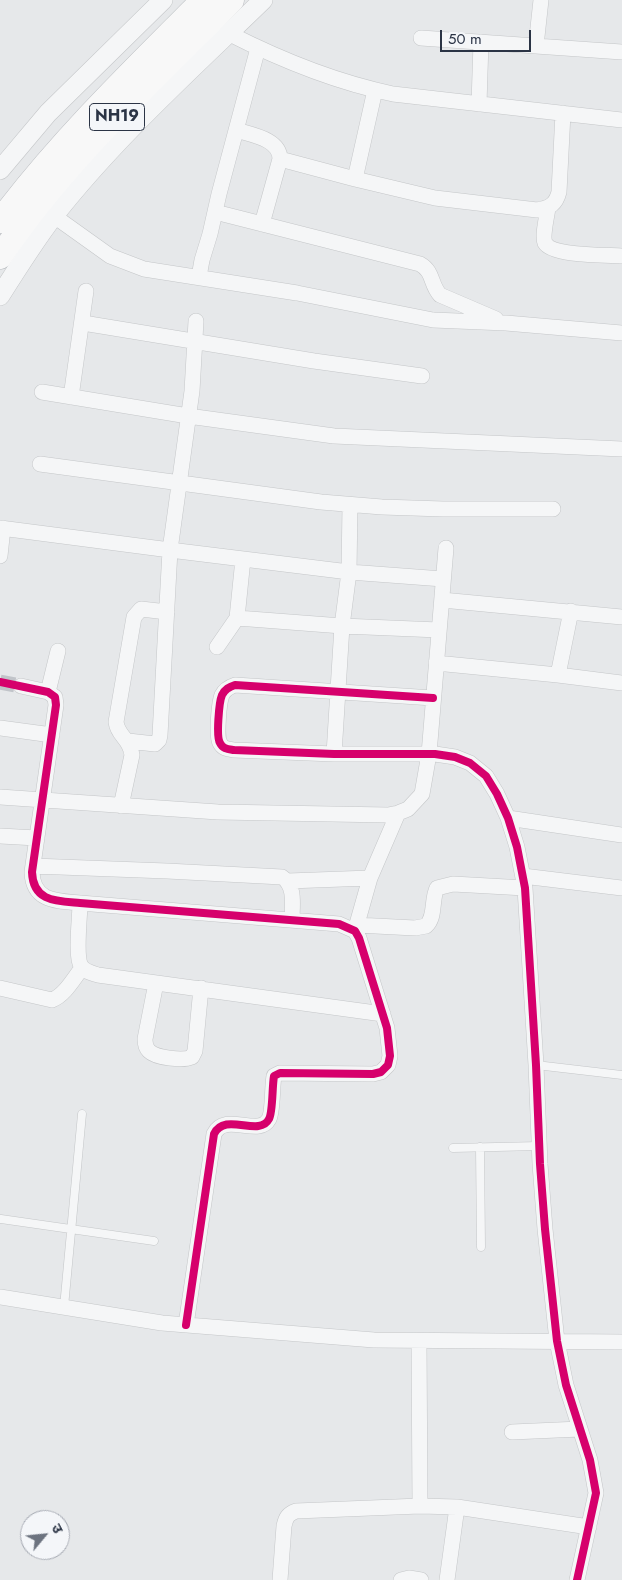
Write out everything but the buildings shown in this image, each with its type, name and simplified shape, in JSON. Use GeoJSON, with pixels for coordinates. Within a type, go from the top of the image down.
{"type":"FeatureCollection","features":[{"type":"Feature","properties":{"kind":"highway","name":"NH19"},"geometry":{"type":"LineString","coordinates":[[5,252],[48,160],[99,104],[202,0]]}},
{"type":"Feature","properties":{"kind":"highway","name":"NH19"},"geometry":{"type":"LineString","coordinates":[[5,252],[43,198],[93,141],[232,0]]}},
{"type":"Feature","properties":{"kind":"street"},"geometry":{"type":"LineString","coordinates":[[0,170],[48,113],[163,0]]}},
{"type":"Feature","properties":{"kind":"street"},"geometry":{"type":"LineString","coordinates":[[1,294],[5,252],[26,254],[54,216],[143,117],[263,0]]}},
{"type":"Feature","properties":{"kind":"street"},"geometry":{"type":"LineString","coordinates":[[536,46],[541,0]]}},
{"type":"Feature","properties":{"kind":"street"},"geometry":{"type":"LineString","coordinates":[[228,34],[331,78],[375,90],[622,120]]}},
{"type":"Feature","properties":{"kind":"street"},"geometry":{"type":"LineString","coordinates":[[421,38],[622,52]]}},
{"type":"Feature","properties":{"kind":"street"},"geometry":{"type":"LineString","coordinates":[[479,104],[480,42]]}},
{"type":"Feature","properties":{"kind":"street"},"geometry":{"type":"LineString","coordinates":[[199,277],[258,48]]}},
{"type":"Feature","properties":{"kind":"street"},"geometry":{"type":"LineString","coordinates":[[355,179],[375,90]]}},
{"type":"Feature","properties":{"kind":"street"},"geometry":{"type":"LineString","coordinates":[[280,159],[355,179],[455,201],[538,210],[548,208],[557,200],[563,113]]}},
{"type":"Feature","properties":{"kind":"street"},"geometry":{"type":"LineString","coordinates":[[236,130],[276,145],[280,152],[280,159],[262,224]]}},
{"type":"Feature","properties":{"kind":"street"},"geometry":{"type":"LineString","coordinates":[[548,208],[544,237],[546,244],[551,249],[562,252],[622,256]]}},
{"type":"Feature","properties":{"kind":"street"},"geometry":{"type":"LineString","coordinates":[[215,212],[420,264],[427,268],[435,290],[440,295],[506,323]]}},
{"type":"Feature","properties":{"kind":"street"},"geometry":{"type":"LineString","coordinates":[[54,216],[99,250],[118,260],[144,269],[297,293],[433,320],[506,323],[622,334]]}},
{"type":"Feature","properties":{"kind":"street"},"geometry":{"type":"LineString","coordinates":[[71,397],[83,323],[86,291]]}},
{"type":"Feature","properties":{"kind":"street"},"geometry":{"type":"LineString","coordinates":[[128,741],[155,744],[159,740],[170,550],[192,392],[196,321]]}},
{"type":"Feature","properties":{"kind":"street"},"geometry":{"type":"LineString","coordinates":[[83,323],[194,342],[422,376]]}},
{"type":"Feature","properties":{"kind":"street"},"geometry":{"type":"LineString","coordinates":[[42,392],[188,416],[334,436],[622,449]]}},
{"type":"Feature","properties":{"kind":"street"},"geometry":{"type":"LineString","coordinates":[[40,464],[350,504],[443,510],[553,509]]}},
{"type":"Feature","properties":{"kind":"street"},"geometry":{"type":"LineString","coordinates":[[334,754],[342,626],[348,572],[350,504]]}},
{"type":"Feature","properties":{"kind":"street"},"geometry":{"type":"LineString","coordinates":[[0,556],[2,528],[348,572],[443,579]]}},
{"type":"Feature","properties":{"kind":"street"},"geometry":{"type":"LineString","coordinates":[[0,797],[218,812],[388,815],[408,809],[422,794],[429,754],[446,548]]}},
{"type":"Feature","properties":{"kind":"street"},"geometry":{"type":"LineString","coordinates":[[217,647],[237,618],[242,559]]}},
{"type":"Feature","properties":{"kind":"street"},"geometry":{"type":"LineString","coordinates":[[442,600],[622,617]]}},
{"type":"Feature","properties":{"kind":"street"},"geometry":{"type":"LineString","coordinates":[[121,806],[132,755],[131,747],[117,729],[116,722],[134,617],[141,609],[167,612]]}},
{"type":"Feature","properties":{"kind":"street"},"geometry":{"type":"LineString","coordinates":[[558,675],[571,611]]}},
{"type":"Feature","properties":{"kind":"street"},"geometry":{"type":"LineString","coordinates":[[237,618],[342,626],[439,630]]}},
{"type":"Feature","properties":{"kind":"street"},"geometry":{"type":"LineString","coordinates":[[48,692],[58,651]]}},
{"type":"Feature","properties":{"kind":"street"},"geometry":{"type":"LineString","coordinates":[[436,663],[622,683]]}},
{"type":"Feature","properties":{"kind":"street"},"geometry":{"type":"LineString","coordinates":[[434,698],[235,685],[228,688],[222,694],[218,740],[221,746],[226,749],[334,754],[429,754],[455,756],[470,763],[486,776],[508,818],[524,882],[545,1230],[557,1342],[566,1385],[592,1469],[596,1493],[577,1580]]}},
{"type":"Feature","properties":{"kind":"street"},"geometry":{"type":"LineString","coordinates":[[21,686],[48,692],[55,696],[56,705],[52,735],[32,866],[32,882],[37,891],[52,900],[339,924],[356,928],[415,928],[426,926],[432,919],[434,894],[437,888],[444,885],[524,882],[622,888]]}},
{"type":"Feature","properties":{"kind":"street"},"geometry":{"type":"LineString","coordinates":[[0,728],[52,735]]}},
{"type":"Feature","properties":{"kind":"street"},"geometry":{"type":"LineString","coordinates":[[186,1325],[214,1134],[217,1128],[223,1124],[259,1126],[266,1124],[270,1118],[274,1076],[280,1073],[366,1074],[381,1072],[388,1065],[390,1056],[389,1043],[383,1014],[356,928],[370,878],[398,813]]}},
{"type":"Feature","properties":{"kind":"street"},"geometry":{"type":"LineString","coordinates":[[508,818],[622,835]]}},
{"type":"Feature","properties":{"kind":"street"},"geometry":{"type":"LineString","coordinates":[[0,836],[37,838]]}},
{"type":"Feature","properties":{"kind":"street"},"geometry":{"type":"LineString","coordinates":[[32,866],[282,877],[288,881],[292,889],[292,920]]}},
{"type":"Feature","properties":{"kind":"street"},"geometry":{"type":"LineString","coordinates":[[288,881],[370,878]]}},
{"type":"Feature","properties":{"kind":"street"},"geometry":{"type":"LineString","coordinates":[[80,903],[78,958],[82,968],[88,972],[98,975],[383,1014]]}},
{"type":"Feature","properties":{"kind":"street"},"geometry":{"type":"LineString","coordinates":[[0,988],[52,1000],[62,993],[82,968]]}},
{"type":"Feature","properties":{"kind":"street"},"geometry":{"type":"LineString","coordinates":[[156,983],[145,1040],[146,1045],[148,1050],[154,1054],[181,1060],[192,1057],[195,1051],[201,988]]}},
{"type":"Feature","properties":{"kind":"street"},"geometry":{"type":"LineString","coordinates":[[0,1297],[162,1323],[374,1340],[622,1342]]}},
{"type":"Feature","properties":{"kind":"street"},"geometry":{"type":"LineString","coordinates":[[419,1341],[420,1506]]}},
{"type":"Feature","properties":{"kind":"street"},"geometry":{"type":"LineString","coordinates":[[512,1432],[580,1429]]}},
{"type":"Feature","properties":{"kind":"street"},"geometry":{"type":"LineString","coordinates":[[280,1580],[284,1526],[289,1514],[296,1511],[420,1506],[458,1507],[589,1527]]}},
{"type":"Feature","properties":{"kind":"street"},"geometry":{"type":"LineString","coordinates":[[447,1580],[458,1507]]}},
{"type":"Feature","properties":{"kind":"street"},"geometry":{"type":"LineString","coordinates":[[401,1580],[409,1578],[421,1580]]}},
{"type":"Feature","properties":{"kind":"lane"},"geometry":{"type":"LineString","coordinates":[[536,1065],[622,1075]]}},
{"type":"Feature","properties":{"kind":"lane"},"geometry":{"type":"LineString","coordinates":[[64,1307],[82,1114]]}},
{"type":"Feature","properties":{"kind":"lane"},"geometry":{"type":"LineString","coordinates":[[454,1148],[539,1146]]}},
{"type":"Feature","properties":{"kind":"lane"},"geometry":{"type":"LineString","coordinates":[[480,1147],[481,1247]]}},
{"type":"Feature","properties":{"kind":"lane"},"geometry":{"type":"LineString","coordinates":[[1,1219],[154,1241]]}},
{"type":"Feature","properties":{"kind":"tunnel"},"geometry":{"type":"LineString","coordinates":[[0,682],[21,686]]}},
{"type":"Feature","properties":{"kind":"cycle path"},"geometry":{"type":"LineString","coordinates":[[0,682],[48,692],[55,697],[56,705],[32,872],[33,882],[42,894],[48,898],[63,902],[339,924],[355,931],[359,938],[387,1028],[390,1056],[388,1065],[381,1072],[373,1074],[280,1073],[274,1076],[270,1116],[264,1124],[258,1126],[226,1125],[219,1128],[214,1134],[186,1325]]}},
{"type":"Feature","properties":{"kind":"cycle path"},"geometry":{"type":"LineString","coordinates":[[433,698],[235,685],[224,691],[222,695],[218,719],[218,734],[221,745],[224,748],[234,750],[334,754],[435,754],[455,757],[470,763],[486,776],[508,818],[517,847],[525,888],[540,1164],[557,1341],[566,1385],[590,1460],[596,1493],[577,1580]]}}]}
